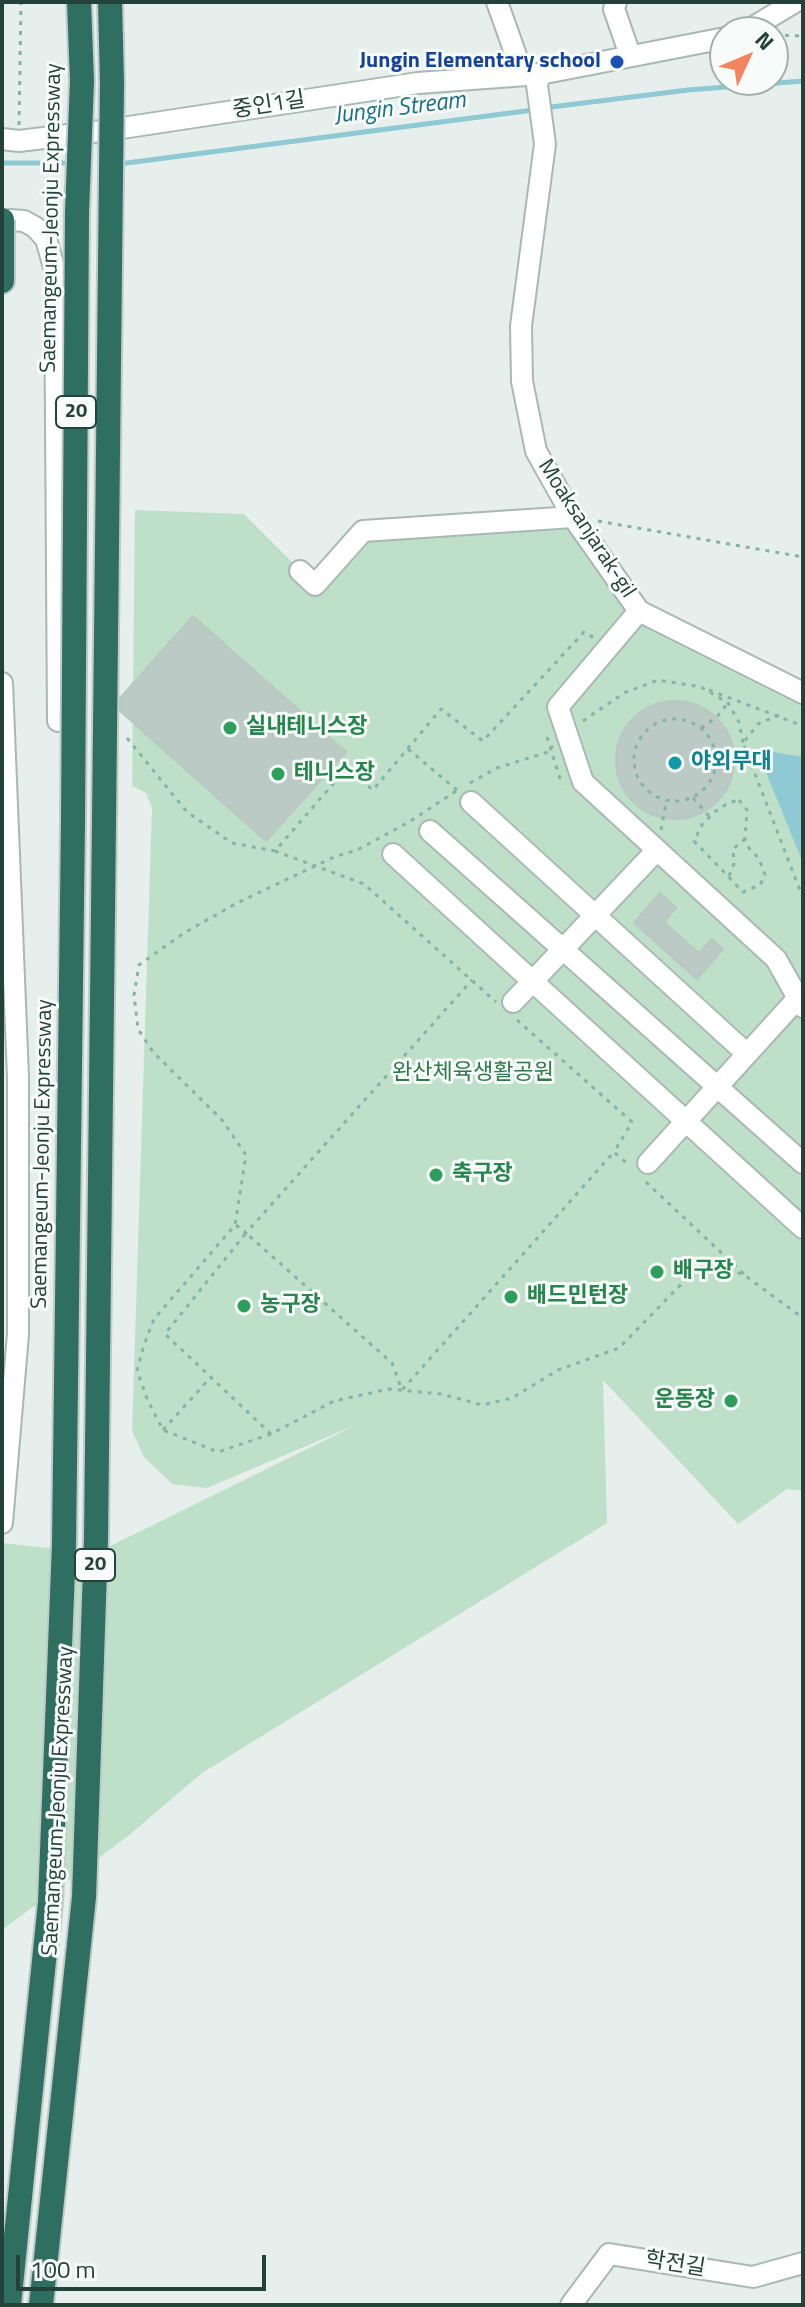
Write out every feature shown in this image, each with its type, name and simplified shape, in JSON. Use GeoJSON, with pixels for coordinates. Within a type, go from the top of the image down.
{"type":"FeatureCollection","features":[{"type":"Feature","properties":{"kind":"highway","name":"Saemangeum-Jeonju Expressway"},"geometry":{"type":"LineString","coordinates":[[9,2305],[50,1902],[64,1544],[73,822],[76,228],[82,81],[79,2]]}},
{"type":"Feature","properties":{"kind":"highway","name":"Saemangeum-Jeonju Expressway"},"geometry":{"type":"LineString","coordinates":[[41,2305],[84,1897],[96,1539],[112,82],[110,2]]}},
{"type":"Feature","properties":{"kind":"highway"},"geometry":{"type":"LineString","coordinates":[[2,281],[6,220]]}},
{"type":"Feature","properties":{"kind":"street","name":"Moaksanjarak-gil"},"geometry":{"type":"LineString","coordinates":[[497,2],[534,78],[545,144],[521,326],[522,381],[536,451],[573,517],[639,611],[803,693]]}},
{"type":"Feature","properties":{"kind":"street"},"geometry":{"type":"LineString","coordinates":[[616,2],[614,9],[630,55]]}},
{"type":"Feature","properties":{"kind":"street"},"geometry":{"type":"LineString","coordinates":[[772,16],[795,2]]}},
{"type":"Feature","properties":{"kind":"street","name":"중인1길"},"geometry":{"type":"LineString","coordinates":[[10,140],[109,130],[418,83],[534,78],[630,55],[709,41]]}},
{"type":"Feature","properties":{"kind":"street"},"geometry":{"type":"LineString","coordinates":[[6,220],[24,221],[35,227],[46,239],[55,271],[58,721]]}},
{"type":"Feature","properties":{"kind":"street"},"geometry":{"type":"LineString","coordinates":[[300,571],[315,585],[363,531],[573,517]]}},
{"type":"Feature","properties":{"kind":"street"},"geometry":{"type":"LineString","coordinates":[[639,611],[558,707],[583,782],[776,959],[800,1002],[747,1054],[648,1163]]}},
{"type":"Feature","properties":{"kind":"street"},"geometry":{"type":"LineString","coordinates":[[2,683],[18,1122],[18,1334],[2,1523]]}},
{"type":"Feature","properties":{"kind":"street"},"geometry":{"type":"LineString","coordinates":[[471,802],[747,1054]]}},
{"type":"Feature","properties":{"kind":"street"},"geometry":{"type":"LineString","coordinates":[[430,831],[803,1163]]}},
{"type":"Feature","properties":{"kind":"street"},"geometry":{"type":"LineString","coordinates":[[513,1002],[657,850]]}},
{"type":"Feature","properties":{"kind":"street"},"geometry":{"type":"LineString","coordinates":[[393,854],[803,1228]]}},
{"type":"Feature","properties":{"kind":"street","name":"학전길"},"geometry":{"type":"LineString","coordinates":[[571,2305],[609,2254],[753,2277],[803,2263]]}},
{"type":"Feature","properties":{"kind":"path"},"geometry":{"type":"LineString","coordinates":[[10,140],[21,2]]}},
{"type":"Feature","properties":{"kind":"path"},"geometry":{"type":"LineString","coordinates":[[573,517],[803,557]]}},
{"type":"Feature","properties":{"kind":"path"},"geometry":{"type":"LineString","coordinates":[[275,851],[346,769],[373,790],[441,709],[483,741],[584,632],[597,640]]}},
{"type":"Feature","properties":{"kind":"path"},"geometry":{"type":"LineString","coordinates":[[747,1277],[722,1265],[698,1267],[619,1348],[558,1370],[512,1398],[482,1405],[441,1394],[389,1389],[334,1401],[271,1434],[218,1452],[163,1430],[137,1371],[144,1345],[154,1319],[235,1225],[246,1155],[222,1120],[153,1052],[138,1029],[134,995],[139,965],[197,926],[315,865],[357,850],[497,768],[548,752],[567,732],[624,693],[658,680],[701,687],[803,726]]}},
{"type":"Feature","properties":{"kind":"path"},"geometry":{"type":"LineString","coordinates":[[701,687],[728,703],[739,722],[743,743],[803,898]]}},
{"type":"Feature","properties":{"kind":"path"},"geometry":{"type":"LineString","coordinates":[[701,728],[717,717],[728,703]]}},
{"type":"Feature","properties":{"kind":"path"},"geometry":{"type":"LineString","coordinates":[[743,743],[758,724],[779,715]]}},
{"type":"Feature","properties":{"kind":"path"},"geometry":{"type":"LineString","coordinates":[[686,720],[709,736],[717,764],[713,778],[693,798],[679,802],[666,801],[654,796],[637,777],[633,765],[634,752],[647,729],[657,722],[686,720]]}},
{"type":"Feature","properties":{"kind":"path"},"geometry":{"type":"LineString","coordinates":[[544,726],[562,785]]}},
{"type":"Feature","properties":{"kind":"path"},"geometry":{"type":"LineString","coordinates":[[123,733],[187,812],[232,843],[275,851],[364,884],[632,1122],[614,1152],[402,1390]]}},
{"type":"Feature","properties":{"kind":"path"},"geometry":{"type":"LineString","coordinates":[[408,749],[471,802]]}},
{"type":"Feature","properties":{"kind":"path"},"geometry":{"type":"LineString","coordinates":[[693,798],[710,817]]}},
{"type":"Feature","properties":{"kind":"path"},"geometry":{"type":"LineString","coordinates":[[739,800],[747,810],[745,839],[759,859],[765,875],[760,885],[743,892],[694,841],[703,823],[710,817],[728,803],[739,800]]}},
{"type":"Feature","properties":{"kind":"path"},"geometry":{"type":"LineString","coordinates":[[657,850],[666,801]]}},
{"type":"Feature","properties":{"kind":"path"},"geometry":{"type":"LineString","coordinates":[[729,876],[734,864],[733,849],[745,839]]}},
{"type":"Feature","properties":{"kind":"path"},"geometry":{"type":"LineString","coordinates":[[271,1434],[165,1334],[246,1233],[472,980]]}},
{"type":"Feature","properties":{"kind":"path"},"geometry":{"type":"LineString","coordinates":[[614,1152],[747,1277],[803,1318]]}},
{"type":"Feature","properties":{"kind":"path"},"geometry":{"type":"LineString","coordinates":[[235,1225],[392,1363],[402,1390]]}},
{"type":"Feature","properties":{"kind":"path"},"geometry":{"type":"LineString","coordinates":[[163,1430],[211,1377]]}},
{"type":"Feature","properties":{"kind":"green space","name":"완산체육생활공원"},"geometry":{"type":"Polygon","coordinates":[[[135,510],[244,514],[315,585],[363,531],[573,517],[639,611],[803,693],[803,1491],[787,1489],[738,1524],[603,1380],[607,1523],[202,1773],[128,1836],[2,1930],[2,1543],[96,1553],[358,1424],[207,1488],[172,1484],[144,1457],[132,1431],[152,808],[146,793],[132,786],[135,510]]]}},
{"type":"Feature","properties":{"kind":"water"},"geometry":{"type":"Polygon","coordinates":[[[773,752],[803,757],[803,863],[765,770],[767,758],[773,752]]]}},
{"type":"Feature","properties":{"kind":"building","name":"실내테니스장"},"geometry":{"type":"Polygon","coordinates":[[[193,616],[346,752],[266,841],[120,711],[120,698],[193,616]]]}},
{"type":"Feature","properties":{"kind":"building","name":"야외무대"},"geometry":{"type":"Polygon","coordinates":[[[675,701],[698,705],[717,718],[730,737],[734,760],[730,783],[717,802],[698,815],[675,819],[652,815],[633,802],[620,783],[616,760],[620,737],[633,718],[652,705],[675,701]]]}},
{"type":"Feature","properties":{"kind":"building"},"geometry":{"type":"Polygon","coordinates":[[[660,893],[676,908],[664,922],[699,953],[712,939],[723,949],[697,979],[634,923],[660,893]]]}},
{"type":"Feature","properties":{"kind":"waterway","name":"Jungin Stream"},"geometry":{"type":"LineString","coordinates":[[543,108],[688,90],[803,81]]}},
{"type":"Feature","properties":{"kind":"waterway","name":"Jungin Stream"},"geometry":{"type":"LineString","coordinates":[[119,164],[533,110]]}},
{"type":"Feature","properties":{"kind":"waterway","name":"Jungin Stream"},"geometry":{"type":"LineString","coordinates":[[2,163],[73,163]]}},
{"type":"Feature","properties":{"kind":"place","name":"Jungin Elementary school"},"geometry":{"type":"Point","coordinates":[617,62]}},
{"type":"Feature","properties":{"kind":"place","name":"실내테니스장"},"geometry":{"type":"Point","coordinates":[230,728]}},
{"type":"Feature","properties":{"kind":"place","name":"야외무대"},"geometry":{"type":"Point","coordinates":[675,763]}},
{"type":"Feature","properties":{"kind":"place","name":"테니스장"},"geometry":{"type":"Point","coordinates":[278,774]}},
{"type":"Feature","properties":{"kind":"place","name":"축구장"},"geometry":{"type":"Point","coordinates":[436,1175]}},
{"type":"Feature","properties":{"kind":"place","name":"배구장"},"geometry":{"type":"Point","coordinates":[657,1272]}},
{"type":"Feature","properties":{"kind":"place","name":"배드민턴장"},"geometry":{"type":"Point","coordinates":[511,1297]}},
{"type":"Feature","properties":{"kind":"place","name":"농구장"},"geometry":{"type":"Point","coordinates":[244,1306]}},
{"type":"Feature","properties":{"kind":"place","name":"운동장"},"geometry":{"type":"Point","coordinates":[731,1401]}}]}
